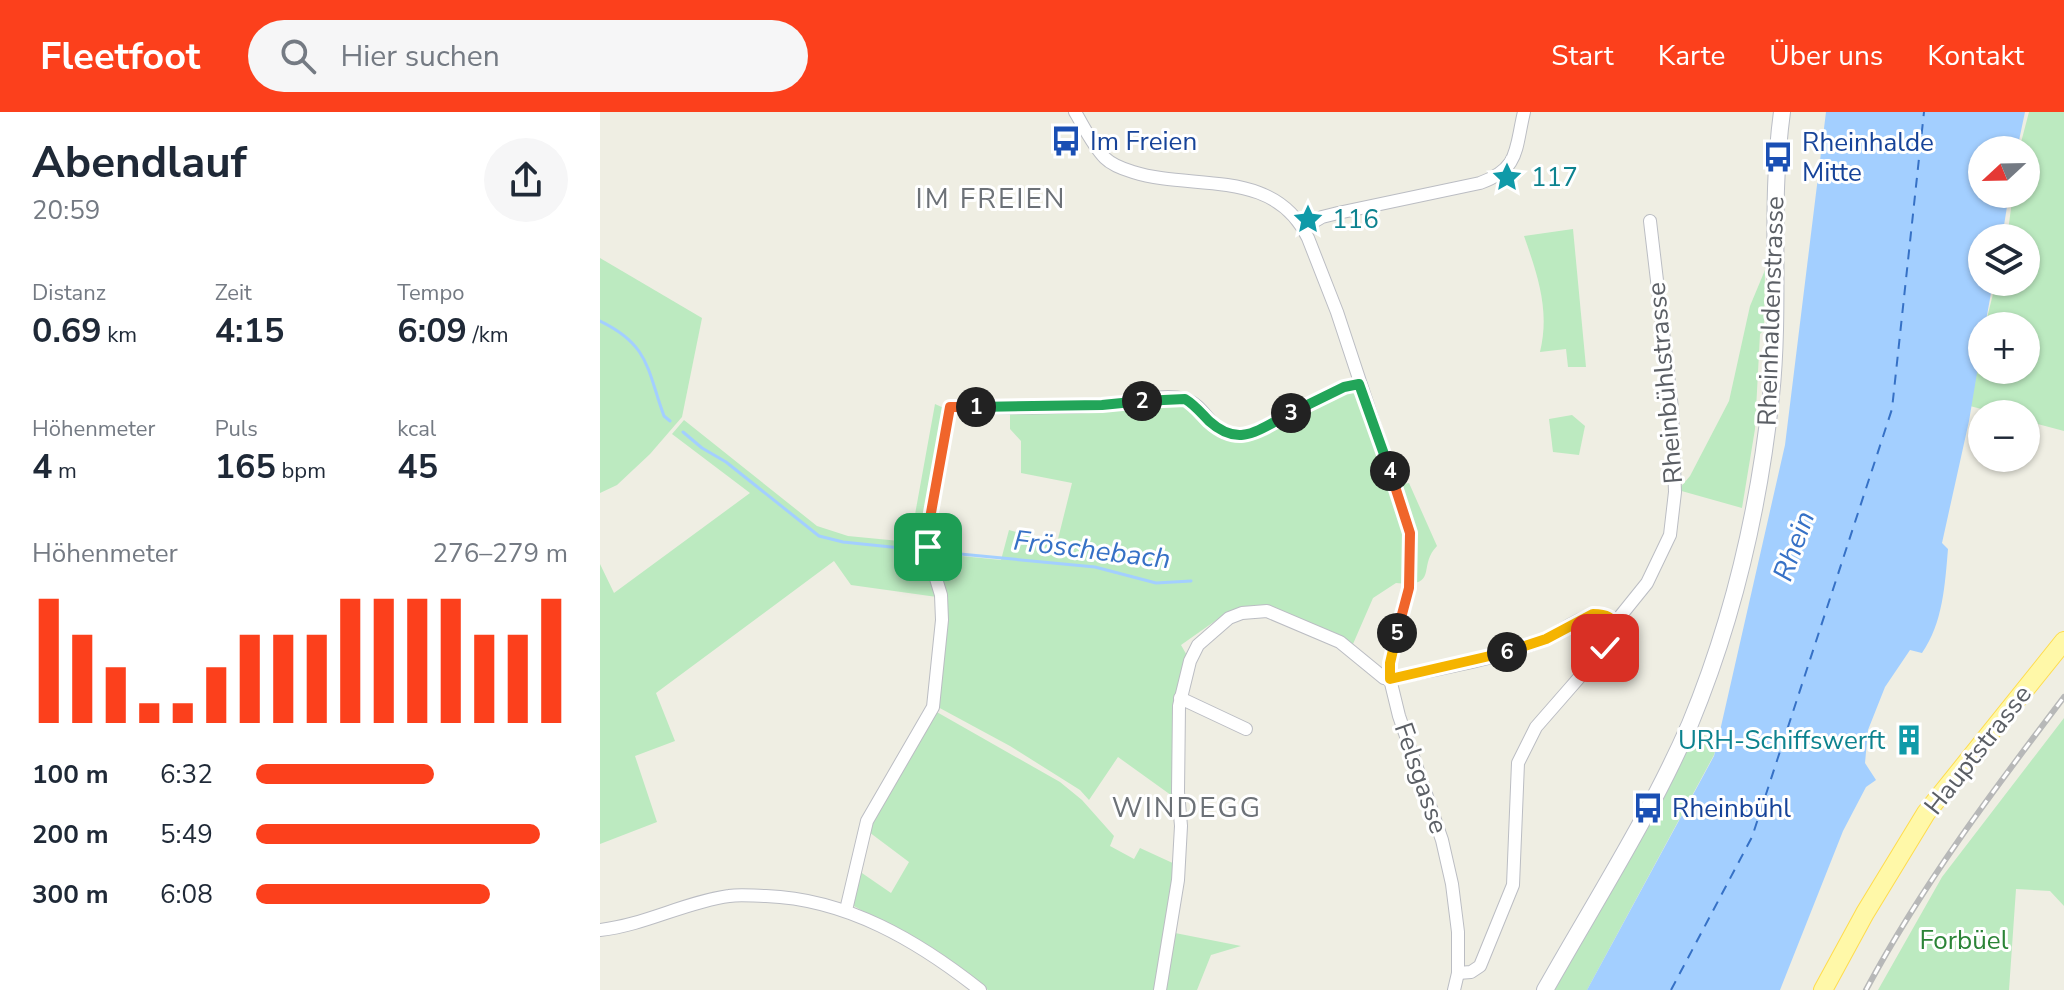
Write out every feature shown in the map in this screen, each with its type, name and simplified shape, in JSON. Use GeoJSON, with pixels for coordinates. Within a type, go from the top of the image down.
{"type":"FeatureCollection","features":[{"type":"Feature","properties":{"kind":"main road","name":"Rheinhaldenstrasse"},"geometry":{"type":"LineString","coordinates":[[1545,990],[1648,808],[1689,725],[1715,656],[1737,582],[1752,521],[1771,393],[1776,199],[1782,112]]}},
{"type":"Feature","properties":{"kind":"main road","name":"Hauptstrasse"},"geometry":{"type":"LineString","coordinates":[[1823,990],[1926,813],[2064,641]]}},
{"type":"Feature","properties":{"kind":"street"},"geometry":{"type":"LineString","coordinates":[[1075,112],[1104,158],[1112,163],[1148,177],[1238,185],[1283,206],[1303,228],[1322,217],[1501,176],[1510,166],[1524,112]]}},
{"type":"Feature","properties":{"kind":"street","name":"Rheinbühlstrasse"},"geometry":{"type":"LineString","coordinates":[[1458,973],[1471,972],[1480,966],[1513,885],[1518,763],[1536,727],[1605,648],[1613,635],[1614,624],[1647,583],[1670,535],[1675,492],[1672,408],[1650,221]]}},
{"type":"Feature","properties":{"kind":"street","name":"Felsgasse"},"geometry":{"type":"LineString","coordinates":[[1303,228],[1337,312],[1410,533],[1409,588],[1390,663],[1390,679],[1399,716],[1442,840],[1452,884],[1458,932],[1458,973],[1454,990]]}},
{"type":"Feature","properties":{"kind":"street"},"geometry":{"type":"LineString","coordinates":[[846,910],[867,821],[933,707],[942,620],[941,595],[930,559],[927,535],[950,407],[1102,405],[1185,399],[1221,431],[1236,437],[1251,433],[1344,387],[1359,384]]}},
{"type":"Feature","properties":{"kind":"street"},"geometry":{"type":"LineString","coordinates":[[1160,990],[1178,880],[1180,698],[1190,661],[1198,645],[1229,618],[1267,611],[1340,642],[1384,678],[1390,679],[1522,648],[1593,614],[1605,615],[1614,624]]}},
{"type":"Feature","properties":{"kind":"street"},"geometry":{"type":"LineString","coordinates":[[1180,698],[1246,729]]}},
{"type":"Feature","properties":{"kind":"street"},"geometry":{"type":"LineString","coordinates":[[600,930],[623,927],[733,895],[783,897],[846,910],[878,924],[950,967],[980,990]]}},
{"type":"Feature","properties":{"kind":"green space"},"geometry":{"type":"Polygon","coordinates":[[[2029,112],[2064,112],[2064,431],[2040,425],[2040,400],[1971,400],[1974,384],[2040,384],[2040,312],[1988,312],[1992,296],[2040,296],[2040,224],[2009,224],[2011,208],[2040,208],[2040,136],[2023,136],[2029,112]]]}},
{"type":"Feature","properties":{"kind":"green space"},"geometry":{"type":"Polygon","coordinates":[[[1573,229],[1586,367],[1568,367],[1566,349],[1540,352],[1543,308],[1538,279],[1524,236],[1573,229]]]}},
{"type":"Feature","properties":{"kind":"green space"},"geometry":{"type":"Polygon","coordinates":[[[600,258],[702,318],[682,417],[650,454],[617,485],[600,493],[600,258]]]}},
{"type":"Feature","properties":{"kind":"green space"},"geometry":{"type":"Polygon","coordinates":[[[1765,270],[1764,330],[1760,334],[1755,429],[1742,508],[1678,490],[1690,476],[1729,401],[1750,306],[1765,270]]]}},
{"type":"Feature","properties":{"kind":"green space"},"geometry":{"type":"Polygon","coordinates":[[[1353,393],[1363,400],[1392,486],[1409,483],[1437,546],[1428,561],[1426,574],[1418,582],[1396,583],[1373,598],[1353,644],[1261,607],[1225,614],[1181,645],[1189,659],[1175,798],[1118,757],[1089,800],[1080,790],[1010,746],[936,706],[945,625],[932,553],[1001,560],[1009,530],[1057,543],[1072,483],[1021,473],[1021,441],[1010,429],[1010,410],[1180,402],[1219,433],[1237,439],[1249,438],[1339,394],[1353,393]]]}},
{"type":"Feature","properties":{"kind":"green space"},"geometry":{"type":"Polygon","coordinates":[[[935,404],[946,409],[922,544],[937,597],[851,585],[834,561],[656,693],[675,741],[635,756],[657,822],[600,844],[600,564],[614,593],[750,493],[672,434],[684,420],[817,526],[848,536],[910,542],[935,404]]]}},
{"type":"Feature","properties":{"kind":"green space"},"geometry":{"type":"Polygon","coordinates":[[[1572,415],[1585,426],[1579,455],[1553,452],[1549,419],[1572,415]]]}},
{"type":"Feature","properties":{"kind":"green space"},"geometry":{"type":"Polygon","coordinates":[[[935,711],[1060,782],[1082,800],[1114,836],[1110,846],[1134,859],[1140,848],[1177,865],[1170,932],[1241,946],[1211,955],[1197,990],[988,990],[950,960],[852,905],[859,871],[891,893],[909,862],[869,832],[872,821],[935,711]]]}},
{"type":"Feature","properties":{"kind":"green space","name":"Forbüel"},"geometry":{"type":"Polygon","coordinates":[[[2064,718],[2064,906],[2050,891],[2016,889],[2009,990],[1878,990],[1942,877],[2064,718]]]}},
{"type":"Feature","properties":{"kind":"green space"},"geometry":{"type":"Polygon","coordinates":[[[1694,727],[1717,744],[1714,755],[1587,990],[1552,990],[1694,727]]]}},
{"type":"Feature","properties":{"kind":"water","name":"Rhein"},"geometry":{"type":"Polygon","coordinates":[[[1826,112],[2025,112],[2020,136],[1968,136],[1968,208],[2007,208],[2004,224],[1968,224],[1968,296],[1990,296],[1988,312],[1968,312],[1968,384],[1975,384],[1972,400],[1968,400],[1968,426],[1942,543],[1948,549],[1939,616],[1922,653],[1910,650],[1885,687],[1868,730],[1865,763],[1876,780],[1866,787],[1843,831],[1780,990],[1587,990],[1714,756],[1785,445],[1826,112]]]}},
{"type":"Feature","properties":{"kind":"waterway","name":"Fröschebach"},"geometry":{"type":"LineString","coordinates":[[600,321],[638,349],[664,416],[670,421]]}},
{"type":"Feature","properties":{"kind":"waterway","name":"Fröschebach"},"geometry":{"type":"LineString","coordinates":[[683,432],[819,536],[843,542],[920,550]]}},
{"type":"Feature","properties":{"kind":"waterway","name":"Fröschebach"},"geometry":{"type":"LineString","coordinates":[[939,552],[1095,567],[1156,583],[1191,581]]}},
{"type":"Feature","properties":{"kind":"ferry route"},"geometry":{"type":"LineString","coordinates":[[1671,990],[1752,837],[1892,409],[1924,112]]}},
{"type":"Feature","properties":{"kind":"railway"},"geometry":{"type":"LineString","coordinates":[[1866,990],[1934,876],[2064,697]]}},
{"type":"Feature","properties":{"kind":"place","name":"Im Freien"},"geometry":{"type":"Point","coordinates":[1066,141]}},
{"type":"Feature","properties":{"kind":"place","name":"Rheinhalde Mitte"},"geometry":{"type":"Point","coordinates":[1778,157]}},
{"type":"Feature","properties":{"kind":"place","name":"117"},"geometry":{"type":"Point","coordinates":[1507,177]}},
{"type":"Feature","properties":{"kind":"place","name":"116"},"geometry":{"type":"Point","coordinates":[1308,219]}},
{"type":"Feature","properties":{"kind":"place","name":"URH-Schiffswerft"},"geometry":{"type":"Point","coordinates":[1909,740]}},
{"type":"Feature","properties":{"kind":"place","name":"Rheinbühl"},"geometry":{"type":"Point","coordinates":[1648,808]}},
{"type":"Feature","properties":{"kind":"district","name":"IM FREIEN"},"geometry":{"type":"Point","coordinates":[991,199]}},
{"type":"Feature","properties":{"kind":"district","name":"WINDEGG"},"geometry":{"type":"Point","coordinates":[1187,808]}},
{"type":"Feature","properties":{"kind":"route"},"geometry":{"type":"LineString","coordinates":[[928,547],[927,535],[950,407],[1102,405],[1185,399],[1221,431],[1236,437],[1251,433],[1344,387],[1359,384],[1370,408],[1410,533],[1409,588],[1390,663],[1390,679],[1522,648],[1593,614],[1605,615],[1614,624],[1615,630],[1605,648]]}}]}
